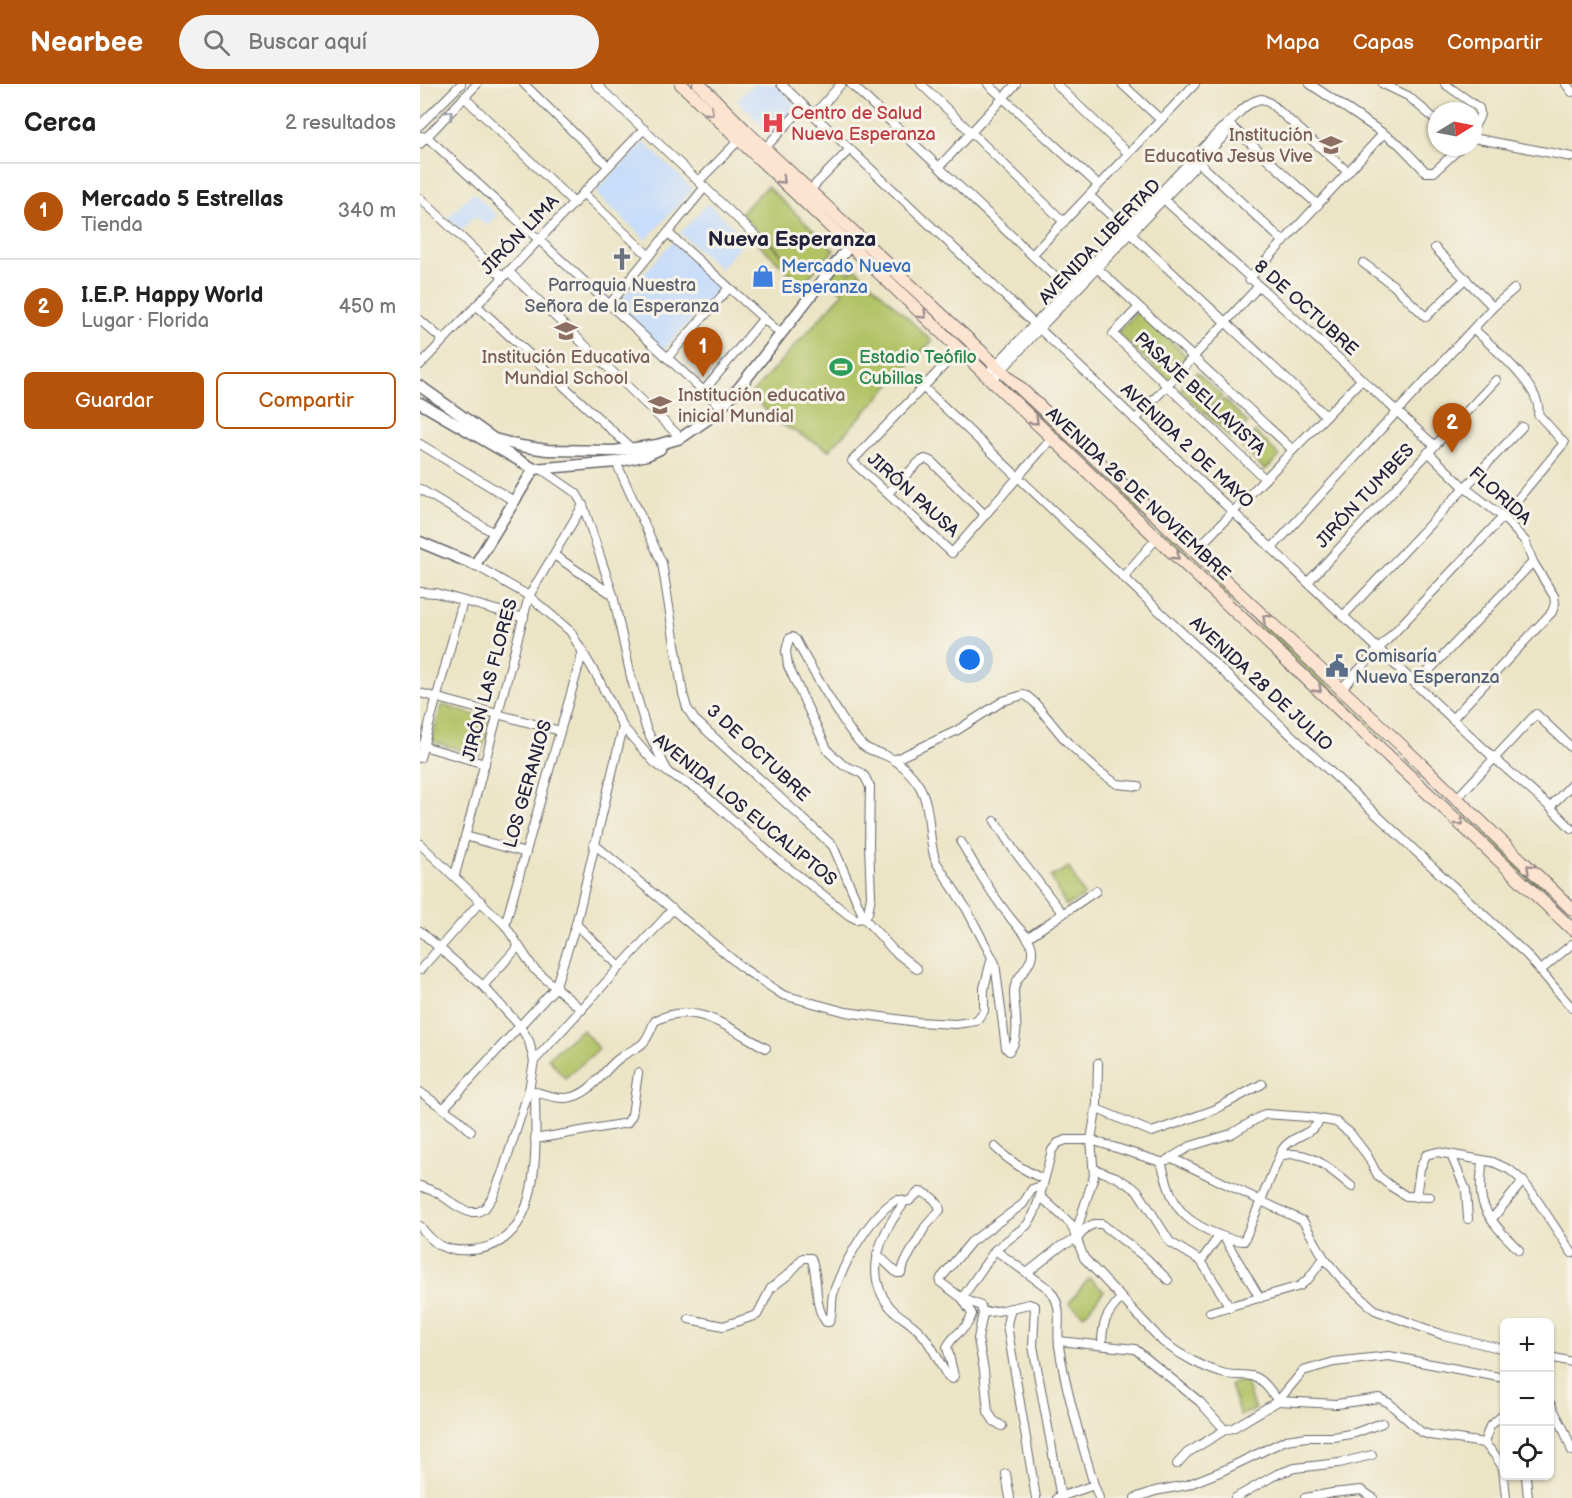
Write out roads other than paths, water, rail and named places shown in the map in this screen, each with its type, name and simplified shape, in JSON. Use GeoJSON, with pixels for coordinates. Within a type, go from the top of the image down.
{"type":"FeatureCollection","features":[{"type":"Feature","properties":{"kind":"main road","name":"AVENIDA 26 DE NOVIEMBRE"},"geometry":{"type":"LineString","coordinates":[[681,84],[744,136],[854,240],[999,367],[1572,909]]}},
{"type":"Feature","properties":{"kind":"main road","name":"AVENIDA 26 DE NOVIEMBRE"},"geometry":{"type":"LineString","coordinates":[[705,86],[744,136],[765,148],[810,190],[854,240],[959,350],[1572,929]]}},
{"type":"Feature","properties":{"kind":"main road"},"geometry":{"type":"LineString","coordinates":[[1393,758],[1403,747]]}},
{"type":"Feature","properties":{"kind":"street"},"geometry":{"type":"LineString","coordinates":[[420,126],[461,84]]}},
{"type":"Feature","properties":{"kind":"street"},"geometry":{"type":"LineString","coordinates":[[420,144],[424,136],[477,84]]}},
{"type":"Feature","properties":{"kind":"street"},"geometry":{"type":"LineString","coordinates":[[524,84],[608,166]]}},
{"type":"Feature","properties":{"kind":"street"},"geometry":{"type":"LineString","coordinates":[[596,84],[759,239]]}},
{"type":"Feature","properties":{"kind":"street","name":"AVENIDA 2 DE MAYO"},"geometry":{"type":"LineString","coordinates":[[781,84],[1233,513],[1572,829]]}},
{"type":"Feature","properties":{"kind":"street"},"geometry":{"type":"LineString","coordinates":[[814,115],[841,84]]}},
{"type":"Feature","properties":{"kind":"street"},"geometry":{"type":"LineString","coordinates":[[851,84],[1070,291]]}},
{"type":"Feature","properties":{"kind":"street"},"geometry":{"type":"LineString","coordinates":[[921,84],[1064,222]]}},
{"type":"Feature","properties":{"kind":"street"},"geometry":{"type":"LineString","coordinates":[[988,84],[1098,185]]}},
{"type":"Feature","properties":{"kind":"street"},"geometry":{"type":"LineString","coordinates":[[939,167],[1016,84]]}},
{"type":"Feature","properties":{"kind":"street"},"geometry":{"type":"LineString","coordinates":[[1056,84],[1128,153]]}},
{"type":"Feature","properties":{"kind":"street"},"geometry":{"type":"LineString","coordinates":[[1122,84],[1160,119]]}},
{"type":"Feature","properties":{"kind":"street"},"geometry":{"type":"LineString","coordinates":[[1032,255],[1195,84]]}},
{"type":"Feature","properties":{"kind":"street"},"geometry":{"type":"LineString","coordinates":[[1310,84],[1399,144],[1422,169],[1429,173],[1434,172],[1451,156]]}},
{"type":"Feature","properties":{"kind":"street"},"geometry":{"type":"LineString","coordinates":[[1383,84],[1408,96],[1428,113]]}},
{"type":"Feature","properties":{"kind":"street"},"geometry":{"type":"LineString","coordinates":[[1445,84],[1471,102]]}},
{"type":"Feature","properties":{"kind":"street"},"geometry":{"type":"LineString","coordinates":[[1566,84],[1572,92]]}},
{"type":"Feature","properties":{"kind":"street"},"geometry":{"type":"LineString","coordinates":[[465,97],[574,202]]}},
{"type":"Feature","properties":{"kind":"street","name":"AVENIDA LIBERTAD"},"geometry":{"type":"LineString","coordinates":[[989,378],[1127,231],[1196,160],[1226,134],[1229,124],[1256,100],[1265,100],[1348,172]]}},
{"type":"Feature","properties":{"kind":"street"},"geometry":{"type":"LineString","coordinates":[[765,148],[804,106]]}},
{"type":"Feature","properties":{"kind":"street"},"geometry":{"type":"LineString","coordinates":[[1229,124],[1318,205]]}},
{"type":"Feature","properties":{"kind":"street","name":"JIRÓN LIMA"},"geometry":{"type":"LineString","coordinates":[[420,365],[644,129]]}},
{"type":"Feature","properties":{"kind":"street"},"geometry":{"type":"LineString","coordinates":[[1249,279],[1383,134]]}},
{"type":"Feature","properties":{"kind":"street"},"geometry":{"type":"LineString","coordinates":[[424,136],[721,407]]}},
{"type":"Feature","properties":{"kind":"street"},"geometry":{"type":"LineString","coordinates":[[609,306],[668,233],[702,184],[744,136]]}},
{"type":"Feature","properties":{"kind":"street"},"geometry":{"type":"LineString","coordinates":[[1482,140],[1572,157]]}},
{"type":"Feature","properties":{"kind":"street"},"geometry":{"type":"LineString","coordinates":[[810,190],[850,149]]}},
{"type":"Feature","properties":{"kind":"street"},"geometry":{"type":"LineString","coordinates":[[1196,160],[1284,242]]}},
{"type":"Feature","properties":{"kind":"street"},"geometry":{"type":"LineString","coordinates":[[583,193],[649,256]]}},
{"type":"Feature","properties":{"kind":"street"},"geometry":{"type":"LineString","coordinates":[[1089,195],[1326,416]]}},
{"type":"Feature","properties":{"kind":"street","name":"8 DE OCTUBRE"},"geometry":{"type":"LineString","coordinates":[[1161,197],[1396,411],[1431,448]]}},
{"type":"Feature","properties":{"kind":"street"},"geometry":{"type":"LineString","coordinates":[[420,198],[506,274],[681,438]]}},
{"type":"Feature","properties":{"kind":"street"},"geometry":{"type":"LineString","coordinates":[[668,233],[781,334]]}},
{"type":"Feature","properties":{"kind":"street"},"geometry":{"type":"LineString","coordinates":[[420,542],[475,565],[514,501],[537,469],[616,462],[647,454],[681,438],[705,422],[739,388],[854,240]]}},
{"type":"Feature","properties":{"kind":"street"},"geometry":{"type":"LineString","coordinates":[[1435,248],[1493,307]]}},
{"type":"Feature","properties":{"kind":"street"},"geometry":{"type":"LineString","coordinates":[[1363,263],[1393,285],[1426,317],[1466,278]]}},
{"type":"Feature","properties":{"kind":"street"},"geometry":{"type":"LineString","coordinates":[[1094,266],[1293,450]]}},
{"type":"Feature","properties":{"kind":"street"},"geometry":{"type":"LineString","coordinates":[[1135,420],[1258,287]]}},
{"type":"Feature","properties":{"kind":"street"},"geometry":{"type":"LineString","coordinates":[[667,358],[729,288]]}},
{"type":"Feature","properties":{"kind":"street"},"geometry":{"type":"LineString","coordinates":[[1272,548],[1493,307],[1514,289]]}},
{"type":"Feature","properties":{"kind":"street"},"geometry":{"type":"LineString","coordinates":[[476,305],[632,449]]}},
{"type":"Feature","properties":{"kind":"street","name":"PASAJE BELLAVISTA"},"geometry":{"type":"LineString","coordinates":[[1139,307],[1113,334],[1265,479]]}},
{"type":"Feature","properties":{"kind":"street"},"geometry":{"type":"LineString","coordinates":[[704,392],[763,319]]}},
{"type":"Feature","properties":{"kind":"street"},"geometry":{"type":"LineString","coordinates":[[420,320],[443,340]]}},
{"type":"Feature","properties":{"kind":"street"},"geometry":{"type":"LineString","coordinates":[[1341,689],[1503,517],[1564,443],[1538,414],[1540,407],[1537,400],[1516,370],[1474,329]]}},
{"type":"Feature","properties":{"kind":"street"},"geometry":{"type":"LineString","coordinates":[[923,387],[959,350]]}},
{"type":"Feature","properties":{"kind":"street"},"geometry":{"type":"LineString","coordinates":[[1195,551],[1361,380]]}},
{"type":"Feature","properties":{"kind":"street","name":"JIRÓN TUMBES"},"geometry":{"type":"LineString","coordinates":[[1308,582],[1496,380]]}},
{"type":"Feature","properties":{"kind":"street"},"geometry":{"type":"LineString","coordinates":[[420,386],[497,440],[547,450],[632,449],[681,438]]}},
{"type":"Feature","properties":{"kind":"street","name":"JIRÓN PAUSA"},"geometry":{"type":"LineString","coordinates":[[923,387],[852,461],[952,553],[985,515]]}},
{"type":"Feature","properties":{"kind":"street","name":"AVENIDA 28 DE JULIO"},"geometry":{"type":"LineString","coordinates":[[923,387],[1527,955],[1572,1008]]}},
{"type":"Feature","properties":{"kind":"street"},"geometry":{"type":"LineString","coordinates":[[420,403],[576,493],[583,505],[614,595],[631,677],[646,728],[669,774]]}},
{"type":"Feature","properties":{"kind":"street"},"geometry":{"type":"LineString","coordinates":[[1344,615],[1522,427]]}},
{"type":"Feature","properties":{"kind":"street"},"geometry":{"type":"LineString","coordinates":[[888,493],[924,459],[931,461],[985,515],[1052,438]]}},
{"type":"Feature","properties":{"kind":"street"},"geometry":{"type":"LineString","coordinates":[[420,444],[514,501]]}},
{"type":"Feature","properties":{"kind":"street","name":"FLORIDA"},"geometry":{"type":"LineString","coordinates":[[1431,448],[1464,487],[1503,517],[1525,541],[1533,562],[1554,596],[1555,603],[1552,612],[1452,719]]}},
{"type":"Feature","properties":{"kind":"street","name":"3 DE OCTUBRE"},"geometry":{"type":"LineString","coordinates":[[616,462],[662,563],[687,708],[694,718],[833,846],[864,918]]}},
{"type":"Feature","properties":{"kind":"street"},"geometry":{"type":"LineString","coordinates":[[420,489],[494,533]]}},
{"type":"Feature","properties":{"kind":"street","name":"JIRÓN LAS FLORES"},"geometry":{"type":"LineString","coordinates":[[455,876],[530,597],[583,505]]}},
{"type":"Feature","properties":{"kind":"street"},"geometry":{"type":"LineString","coordinates":[[1123,577],[1157,538]]}},
{"type":"Feature","properties":{"kind":"street"},"geometry":{"type":"LineString","coordinates":[[554,555],[614,595]]}},
{"type":"Feature","properties":{"kind":"street"},"geometry":{"type":"LineString","coordinates":[[1416,684],[1533,562]]}},
{"type":"Feature","properties":{"kind":"street","name":"AVENIDA LOS EUCALIPTOS"},"geometry":{"type":"LineString","coordinates":[[475,565],[530,597],[570,631],[623,727],[655,763],[669,774],[699,790],[785,866],[850,916],[856,919],[864,918],[893,950],[917,969]]}},
{"type":"Feature","properties":{"kind":"street"},"geometry":{"type":"LineString","coordinates":[[420,592],[436,593],[524,618]]}},
{"type":"Feature","properties":{"kind":"street"},"geometry":{"type":"LineString","coordinates":[[420,758],[463,601]]}},
{"type":"Feature","properties":{"kind":"street"},"geometry":{"type":"LineString","coordinates":[[864,918],[868,914],[871,896],[868,844],[870,787],[860,772],[843,765],[828,751],[788,666],[786,651],[789,639],[792,637],[796,640],[819,683],[856,739],[872,751],[894,760],[912,775],[920,788],[926,804],[936,862],[966,908],[995,963],[1006,1048],[1009,1051],[1012,1049],[1016,1034],[1014,986],[1032,957],[1033,950],[1028,938],[1001,907],[961,842]]}},
{"type":"Feature","properties":{"kind":"street","name":"LOS GERANIOS"},"geometry":{"type":"LineString","coordinates":[[506,926],[583,651]]}},
{"type":"Feature","properties":{"kind":"street"},"geometry":{"type":"LineString","coordinates":[[420,693],[560,731]]}},
{"type":"Feature","properties":{"kind":"street"},"geometry":{"type":"LineString","coordinates":[[894,760],[956,731],[1003,701],[1023,695],[1035,703],[1081,757],[1096,770],[1117,784],[1138,786]]}},
{"type":"Feature","properties":{"kind":"street"},"geometry":{"type":"LineString","coordinates":[[1457,798],[1536,714],[1572,748]]}},
{"type":"Feature","properties":{"kind":"street"},"geometry":{"type":"LineString","coordinates":[[444,1108],[555,988],[576,924],[623,727]]}},
{"type":"Feature","properties":{"kind":"street"},"geometry":{"type":"LineString","coordinates":[[423,746],[485,764]]}},
{"type":"Feature","properties":{"kind":"street"},"geometry":{"type":"LineString","coordinates":[[1550,807],[1572,784]]}},
{"type":"Feature","properties":{"kind":"street"},"geometry":{"type":"LineString","coordinates":[[995,821],[1063,915]]}},
{"type":"Feature","properties":{"kind":"street"},"geometry":{"type":"LineString","coordinates":[[465,836],[526,853]]}},
{"type":"Feature","properties":{"kind":"street"},"geometry":{"type":"LineString","coordinates":[[420,844],[506,926],[534,969],[582,1010]]}},
{"type":"Feature","properties":{"kind":"street"},"geometry":{"type":"LineString","coordinates":[[594,844],[744,969],[783,995],[846,1012],[917,1022],[956,1024],[976,1021],[984,1011],[984,988],[992,956]]}},
{"type":"Feature","properties":{"kind":"street"},"geometry":{"type":"LineString","coordinates":[[1028,938],[1096,891]]}},
{"type":"Feature","properties":{"kind":"street"},"geometry":{"type":"LineString","coordinates":[[420,970],[481,901]]}},
{"type":"Feature","properties":{"kind":"street"},"geometry":{"type":"LineString","coordinates":[[534,1061],[673,909]]}},
{"type":"Feature","properties":{"kind":"street"},"geometry":{"type":"LineString","coordinates":[[576,924],[620,968]]}},
{"type":"Feature","properties":{"kind":"street"},"geometry":{"type":"LineString","coordinates":[[420,931],[483,986],[520,1026],[529,1041],[534,1061],[532,1091],[535,1139],[532,1184],[524,1214],[511,1233],[498,1243],[481,1249],[453,1249],[431,1240],[420,1226]]}},
{"type":"Feature","properties":{"kind":"street"},"geometry":{"type":"LineString","coordinates":[[1540,970],[1572,944]]}},
{"type":"Feature","properties":{"kind":"street"},"geometry":{"type":"LineString","coordinates":[[483,986],[518,947]]}},
{"type":"Feature","properties":{"kind":"street"},"geometry":{"type":"LineString","coordinates":[[532,1091],[566,1098],[585,1090],[597,1082],[622,1056],[641,1046],[647,1039],[655,1021],[684,1012],[703,1015],[766,1048]]}},
{"type":"Feature","properties":{"kind":"street"},"geometry":{"type":"LineString","coordinates":[[1076,1237],[1090,1192],[1094,1169],[1091,1140],[1097,1109],[1098,1063]]}},
{"type":"Feature","properties":{"kind":"street"},"geometry":{"type":"LineString","coordinates":[[535,1139],[627,1123],[632,1115],[638,1073]]}},
{"type":"Feature","properties":{"kind":"street"},"geometry":{"type":"LineString","coordinates":[[1097,1109],[1152,1132],[1214,1110],[1262,1084]]}},
{"type":"Feature","properties":{"kind":"street"},"geometry":{"type":"LineString","coordinates":[[420,1186],[438,1193],[469,1212],[478,1212],[485,1208],[493,1196],[532,1091]]}},
{"type":"Feature","properties":{"kind":"street"},"geometry":{"type":"LineString","coordinates":[[420,1092],[444,1108],[471,1131]]}},
{"type":"Feature","properties":{"kind":"street"},"geometry":{"type":"LineString","coordinates":[[962,1298],[995,1250],[1027,1225],[1040,1197],[1052,1150],[1058,1143],[1080,1139],[1091,1140],[1161,1162],[1191,1146],[1231,1134],[1265,1114],[1274,1113],[1320,1119],[1336,1122],[1350,1133],[1367,1155],[1378,1176],[1399,1191],[1416,1197],[1430,1197]]}},
{"type":"Feature","properties":{"kind":"street"},"geometry":{"type":"LineString","coordinates":[[1161,1162],[1171,1194],[1181,1211],[1222,1237],[1246,1240],[1286,1144],[1315,1127],[1320,1119]]}},
{"type":"Feature","properties":{"kind":"street"},"geometry":{"type":"LineString","coordinates":[[995,1147],[1042,1182]]}},
{"type":"Feature","properties":{"kind":"street"},"geometry":{"type":"LineString","coordinates":[[1416,1197],[1420,1169],[1426,1155],[1437,1152],[1493,1162],[1510,1170],[1523,1181],[1572,1253]]}},
{"type":"Feature","properties":{"kind":"street"},"geometry":{"type":"LineString","coordinates":[[1280,1156],[1289,1153],[1304,1155],[1323,1165],[1352,1187]]}},
{"type":"Feature","properties":{"kind":"street"},"geometry":{"type":"LineString","coordinates":[[1451,1155],[1466,1190],[1467,1219]]}},
{"type":"Feature","properties":{"kind":"street"},"geometry":{"type":"LineString","coordinates":[[1172,1158],[1303,1221],[1324,1258],[1344,1282],[1376,1310],[1443,1335],[1500,1348]]}},
{"type":"Feature","properties":{"kind":"street"},"geometry":{"type":"LineString","coordinates":[[1482,1160],[1481,1195],[1484,1205],[1504,1235],[1519,1250]]}},
{"type":"Feature","properties":{"kind":"street"},"geometry":{"type":"LineString","coordinates":[[1094,1169],[1116,1177],[1137,1190],[1170,1242],[1201,1261],[1230,1307]]}},
{"type":"Feature","properties":{"kind":"street"},"geometry":{"type":"LineString","coordinates":[[1492,1219],[1523,1181]]}},
{"type":"Feature","properties":{"kind":"street"},"geometry":{"type":"LineString","coordinates":[[1002,1426],[994,1421],[988,1412],[978,1339],[983,1313],[981,1306],[962,1298],[940,1282],[971,1242],[1023,1204],[1032,1189],[1042,1182]]}},
{"type":"Feature","properties":{"kind":"street"},"geometry":{"type":"LineString","coordinates":[[689,1319],[723,1326],[757,1315],[771,1288],[789,1274],[803,1258],[808,1257],[811,1258],[816,1270],[819,1311],[826,1322],[829,1322],[834,1291],[859,1241],[876,1216],[896,1200],[909,1201],[922,1192],[938,1204],[940,1210],[925,1227],[901,1273],[897,1273],[877,1254]]}},
{"type":"Feature","properties":{"kind":"street"},"geometry":{"type":"LineString","coordinates":[[1040,1197],[1071,1224],[1084,1258],[1162,1342],[1174,1351],[1216,1371],[1254,1377],[1263,1382],[1278,1401],[1337,1404],[1379,1398],[1389,1403],[1420,1432],[1484,1443],[1503,1468],[1506,1498]]}},
{"type":"Feature","properties":{"kind":"street"},"geometry":{"type":"LineString","coordinates":[[902,1202],[880,1243],[877,1254],[877,1280],[880,1292],[892,1308],[920,1332],[948,1377],[952,1379],[954,1376],[947,1347],[952,1339],[969,1324],[972,1314],[962,1298]]}},
{"type":"Feature","properties":{"kind":"street"},"geometry":{"type":"LineString","coordinates":[[1027,1273],[1086,1228],[1094,1224],[1102,1224],[1146,1258],[1168,1280]]}},
{"type":"Feature","properties":{"kind":"street"},"geometry":{"type":"LineString","coordinates":[[1201,1261],[1222,1237]]}},
{"type":"Feature","properties":{"kind":"street"},"geometry":{"type":"LineString","coordinates":[[1222,1237],[1260,1298]]}},
{"type":"Feature","properties":{"kind":"street"},"geometry":{"type":"LineString","coordinates":[[983,1313],[1029,1304],[1035,1306],[1033,1346],[1059,1498],[1098,1494],[1063,1373],[1059,1341],[1059,1306],[1056,1297],[1049,1289],[995,1250]]}},
{"type":"Feature","properties":{"kind":"street"},"geometry":{"type":"LineString","coordinates":[[1210,1312],[1300,1286],[1324,1258]]}},
{"type":"Feature","properties":{"kind":"street"},"geometry":{"type":"LineString","coordinates":[[1102,1345],[1102,1328],[1105,1320],[1121,1298]]}},
{"type":"Feature","properties":{"kind":"street"},"geometry":{"type":"LineString","coordinates":[[1011,1308],[1007,1324],[1036,1498]]}},
{"type":"Feature","properties":{"kind":"street"},"geometry":{"type":"LineString","coordinates":[[1059,1341],[1135,1349],[1200,1402],[1225,1430]]}},
{"type":"Feature","properties":{"kind":"street"},"geometry":{"type":"LineString","coordinates":[[1178,1464],[1187,1453],[1278,1401],[1303,1371],[1334,1362],[1389,1356],[1500,1377]]}},
{"type":"Feature","properties":{"kind":"street"},"geometry":{"type":"LineString","coordinates":[[1554,1359],[1572,1362]]}},
{"type":"Feature","properties":{"kind":"street"},"geometry":{"type":"LineString","coordinates":[[1554,1411],[1572,1451]]}},
{"type":"Feature","properties":{"kind":"street"},"geometry":{"type":"LineString","coordinates":[[1484,1443],[1490,1426],[1500,1417]]}},
{"type":"Feature","properties":{"kind":"street"},"geometry":{"type":"LineString","coordinates":[[1135,1498],[1155,1491],[1187,1485],[1286,1440],[1334,1437],[1355,1433],[1382,1423]]}},
{"type":"Feature","properties":{"kind":"street"},"geometry":{"type":"LineString","coordinates":[[1235,1498],[1277,1474],[1295,1468],[1372,1455]]}},
{"type":"Feature","properties":{"kind":"street"},"geometry":{"type":"LineString","coordinates":[[1006,1474],[1010,1498]]}},
{"type":"Feature","properties":{"kind":"street"},"geometry":{"type":"LineString","coordinates":[[1526,1480],[1528,1498]]}},
{"type":"Feature","properties":{"kind":"street"},"geometry":{"type":"LineString","coordinates":[[1305,1498],[1332,1492],[1361,1490],[1373,1498]]}},
{"type":"Feature","properties":{"kind":"place","name":"Centro de Salud Nueva Esperanza"},"geometry":{"type":"Point","coordinates":[773,123]}},
{"type":"Feature","properties":{"kind":"place","name":"Institución Educativa Jesus Vive"},"geometry":{"type":"Point","coordinates":[1331,145]}},
{"type":"Feature","properties":{"kind":"place","name":"Parroquia Nuestra Señora de la Esperanza"},"geometry":{"type":"Point","coordinates":[622,259]}},
{"type":"Feature","properties":{"kind":"place","name":"Mercado Nueva Esperanza"},"geometry":{"type":"Point","coordinates":[763,276]}},
{"type":"Feature","properties":{"kind":"place","name":"Institución Educativa Mundial School"},"geometry":{"type":"Point","coordinates":[566,331]}},
{"type":"Feature","properties":{"kind":"place","name":"Estadio Teófilo Cubillas"},"geometry":{"type":"Point","coordinates":[841,367]}},
{"type":"Feature","properties":{"kind":"place","name":"Mercado 5 Estrellas"},"geometry":{"type":"Point","coordinates":[703,377]}},
{"type":"Feature","properties":{"kind":"place","name":"Institución educativa inicial Mundial"},"geometry":{"type":"Point","coordinates":[660,405]}},
{"type":"Feature","properties":{"kind":"place","name":"I.E.P. Happy World"},"geometry":{"type":"Point","coordinates":[1452,453]}},
{"type":"Feature","properties":{"kind":"place","name":"Comisaría Nueva Esperanza"},"geometry":{"type":"Point","coordinates":[1337,666]}},
{"type":"Feature","properties":{"kind":"district","name":"Nueva Esperanza"},"geometry":{"type":"Point","coordinates":[792,239]}}]}
